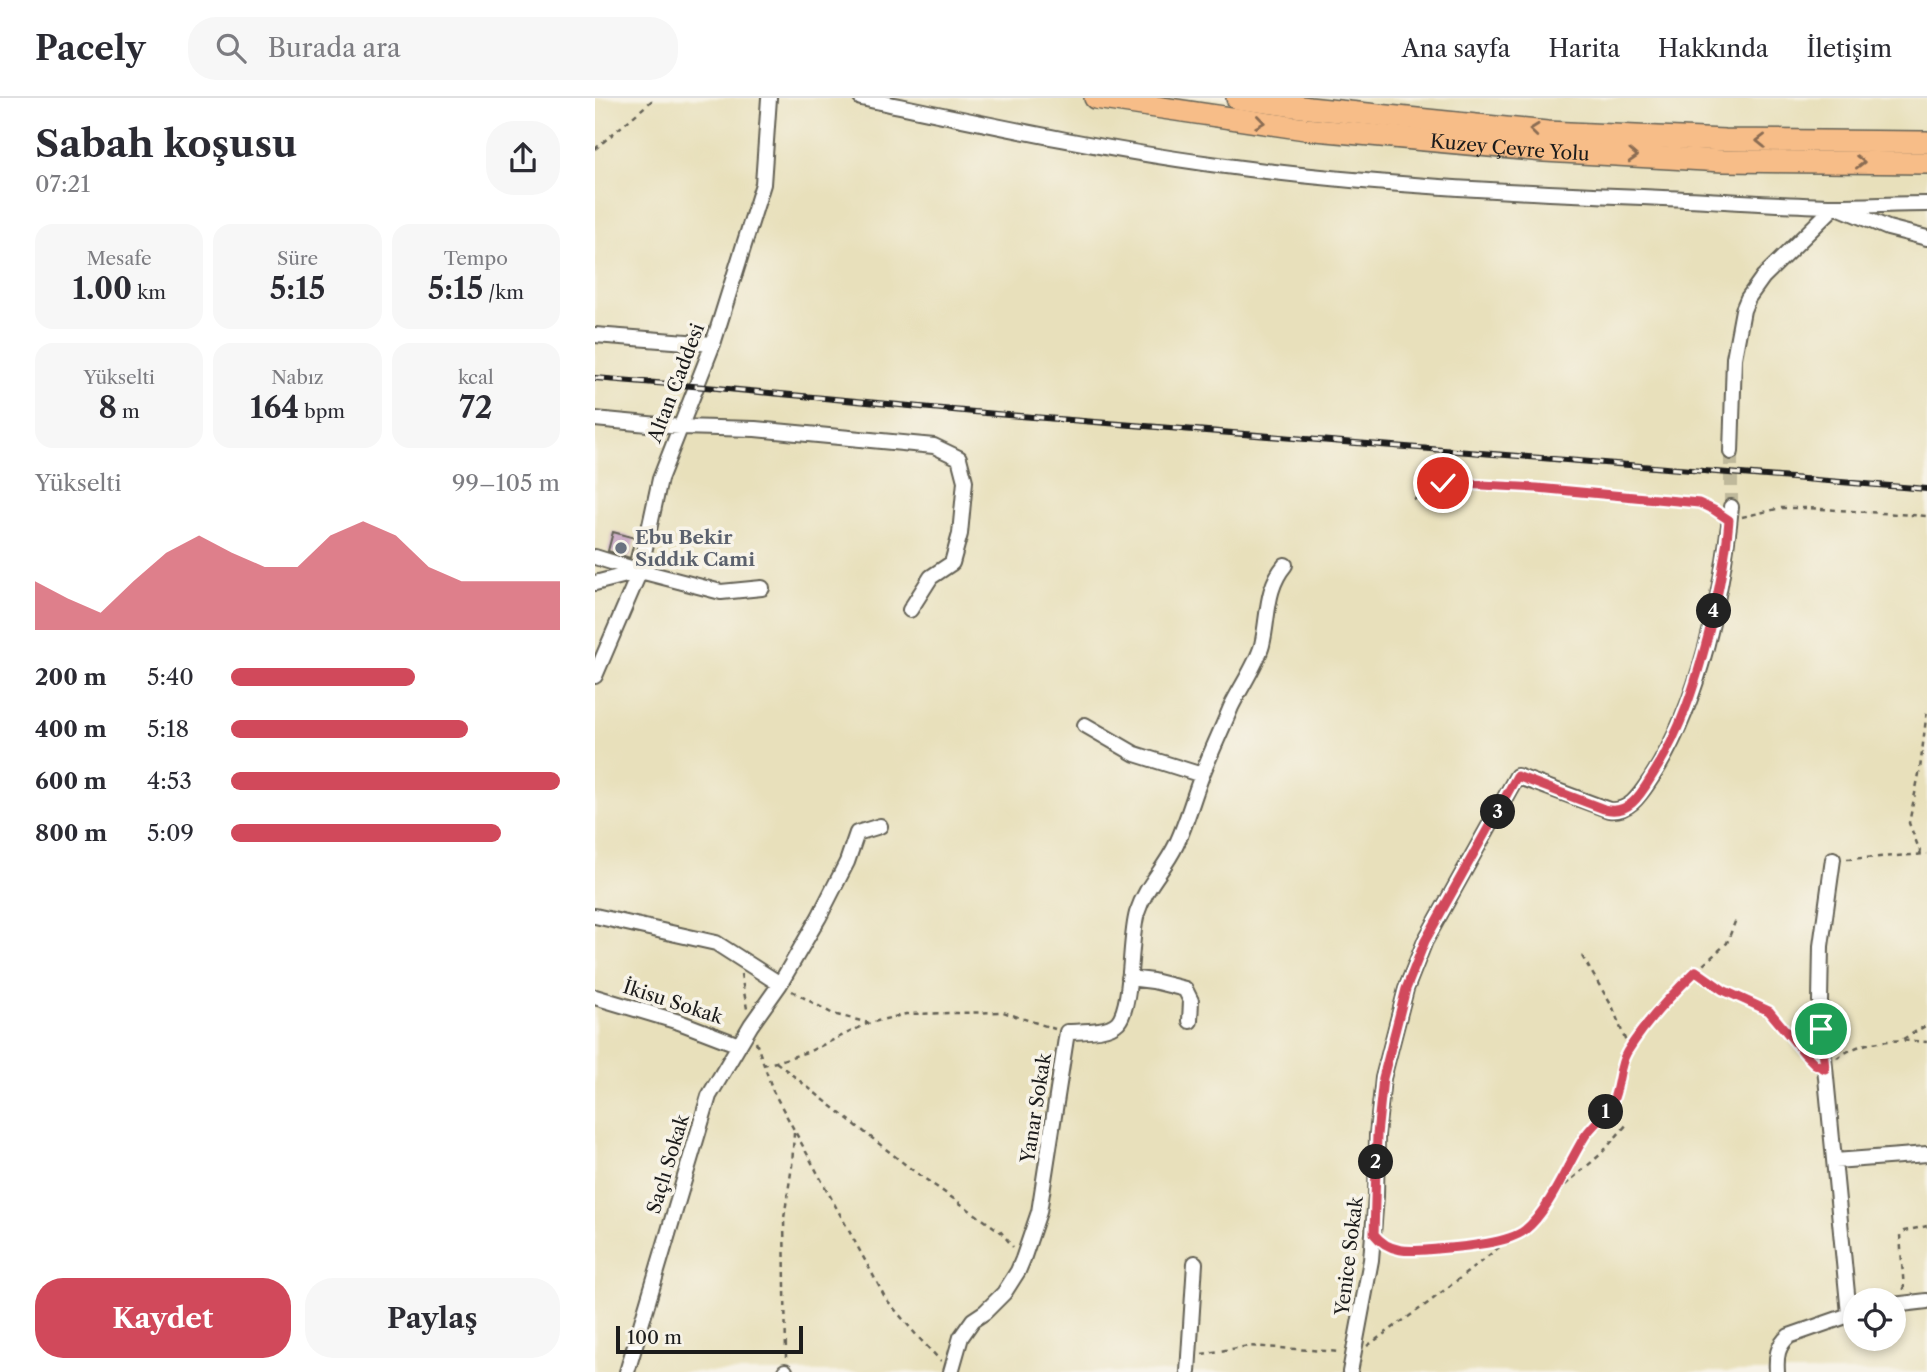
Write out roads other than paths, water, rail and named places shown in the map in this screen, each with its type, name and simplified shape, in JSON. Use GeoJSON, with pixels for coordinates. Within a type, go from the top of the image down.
{"type":"FeatureCollection","features":[{"type":"Feature","properties":{"kind":"highway","name":"Kuzey Çevre Yolu"},"geometry":{"type":"LineString","coordinates":[[1095,98],[1305,129],[1544,151],[1723,161],[1927,163]]}},
{"type":"Feature","properties":{"kind":"highway","name":"Kuzey Çevre Yolu"},"geometry":{"type":"LineString","coordinates":[[1237,98],[1547,132],[1725,140],[1927,142]]}},
{"type":"Feature","properties":{"kind":"street","name":"Altan Caddesi"},"geometry":{"type":"LineString","coordinates":[[595,676],[640,571],[660,479],[713,344],[762,184],[769,98]]}},
{"type":"Feature","properties":{"kind":"street"},"geometry":{"type":"LineString","coordinates":[[861,98],[1090,145],[1278,173],[1497,191],[1835,206],[1927,204]]}},
{"type":"Feature","properties":{"kind":"street"},"geometry":{"type":"LineString","coordinates":[[1835,206],[1888,228],[1927,238]]}},
{"type":"Feature","properties":{"kind":"street"},"geometry":{"type":"LineString","coordinates":[[1731,452],[1733,369],[1739,321],[1748,298],[1763,277],[1835,206]]}},
{"type":"Feature","properties":{"kind":"street"},"geometry":{"type":"LineString","coordinates":[[595,335],[713,344]]}},
{"type":"Feature","properties":{"kind":"street"},"geometry":{"type":"LineString","coordinates":[[595,419],[680,427],[755,429],[934,446],[959,457],[965,481],[960,534],[952,563],[931,577],[910,610]]}},
{"type":"Feature","properties":{"kind":"street","name":"Yenice Sokak"},"geometry":{"type":"LineString","coordinates":[[1350,1372],[1369,1278],[1374,1234],[1377,1135],[1383,1078],[1406,989],[1425,941],[1517,776],[1615,811],[1630,805],[1646,786],[1675,735],[1691,695],[1716,601],[1727,546],[1730,514]]}},
{"type":"Feature","properties":{"kind":"street"},"geometry":{"type":"LineString","coordinates":[[595,557],[721,592],[762,588]]}},
{"type":"Feature","properties":{"kind":"street","name":"Yanar Sokak"},"geometry":{"type":"LineString","coordinates":[[951,1371],[961,1337],[974,1320],[1004,1293],[1023,1259],[1039,1212],[1067,1032],[1103,1029],[1114,1025],[1126,1006],[1134,928],[1142,901],[1146,890],[1178,841],[1202,775],[1261,647],[1269,595],[1276,578],[1286,565]]}},
{"type":"Feature","properties":{"kind":"street"},"geometry":{"type":"LineString","coordinates":[[595,583],[640,571]]}},
{"type":"Feature","properties":{"kind":"street"},"geometry":{"type":"LineString","coordinates":[[1085,725],[1135,754],[1202,775]]}},
{"type":"Feature","properties":{"kind":"street","name":"Saçlı Sokak"},"geometry":{"type":"LineString","coordinates":[[627,1372],[709,1096],[751,1025],[780,984],[834,890],[857,832],[880,826]]}},
{"type":"Feature","properties":{"kind":"street"},"geometry":{"type":"LineString","coordinates":[[1833,859],[1824,919],[1820,973],[1821,1020],[1849,1288]]}},
{"type":"Feature","properties":{"kind":"street"},"geometry":{"type":"LineString","coordinates":[[595,916],[716,943],[780,984]]}},
{"type":"Feature","properties":{"kind":"street"},"geometry":{"type":"LineString","coordinates":[[1129,978],[1185,989],[1191,1001],[1190,1021]]}},
{"type":"Feature","properties":{"kind":"street","name":"İkisu Sokak"},"geometry":{"type":"LineString","coordinates":[[595,997],[678,1022],[739,1045]]}},
{"type":"Feature","properties":{"kind":"street"},"geometry":{"type":"LineString","coordinates":[[1835,1161],[1927,1154]]}},
{"type":"Feature","properties":{"kind":"street"},"geometry":{"type":"LineString","coordinates":[[1188,1372],[1195,1263]]}},
{"type":"Feature","properties":{"kind":"street"},"geometry":{"type":"LineString","coordinates":[[1906,1303],[1927,1301]]}},
{"type":"Feature","properties":{"kind":"street"},"geometry":{"type":"LineString","coordinates":[[1777,1372],[1777,1352],[1783,1341],[1789,1336],[1843,1316]]}},
{"type":"Feature","properties":{"kind":"tunnel"},"geometry":{"type":"LineString","coordinates":[[1731,452],[1731,507]]}},
{"type":"Feature","properties":{"kind":"railway"},"geometry":{"type":"LineString","coordinates":[[595,378],[996,414],[1927,489]]}},
{"type":"Feature","properties":{"kind":"place","name":"Ebu Bekir Sıddık Cami"},"geometry":{"type":"Point","coordinates":[621,548]}}]}
